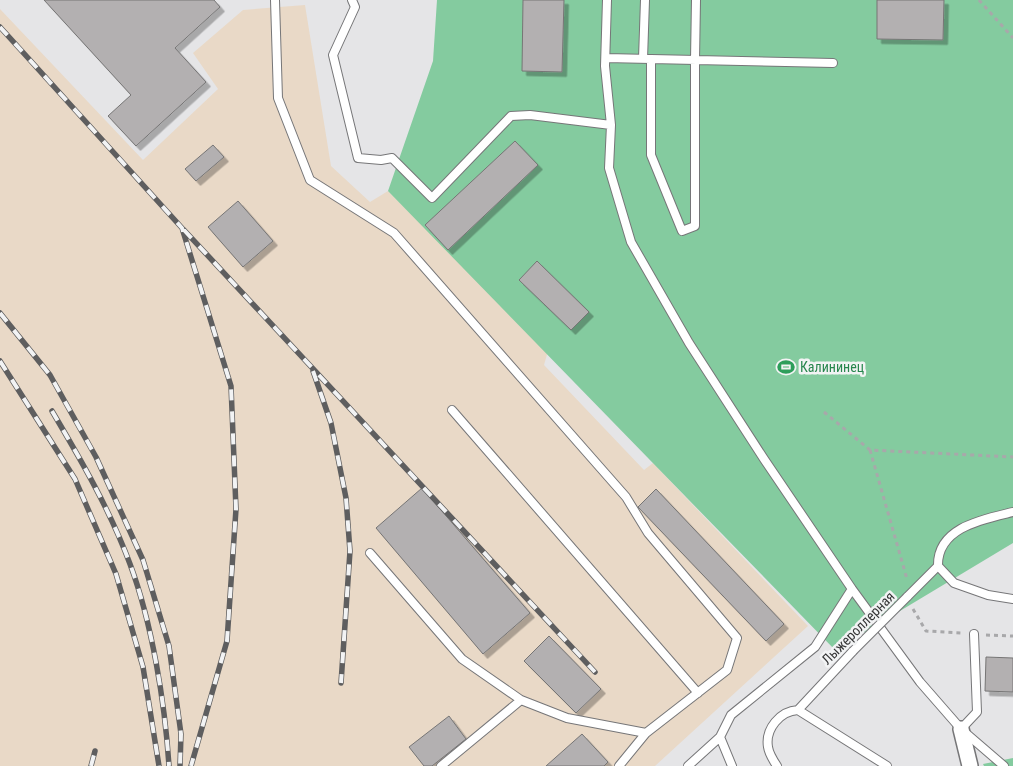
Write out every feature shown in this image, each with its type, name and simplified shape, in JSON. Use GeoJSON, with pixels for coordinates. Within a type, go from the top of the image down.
{"type":"FeatureCollection","features":[{"type":"Feature","properties":{"kind":"street"},"geometry":{"type":"LineString","coordinates":[[961,729],[970,766]]}},
{"type":"Feature","properties":{"kind":"lane"},"geometry":{"type":"LineString","coordinates":[[275,0],[278,98],[310,180],[394,233],[626,497],[648,534],[736,638],[727,670],[646,732],[619,766]]}},
{"type":"Feature","properties":{"kind":"lane"},"geometry":{"type":"LineString","coordinates":[[352,0],[355,7],[334,55],[358,158],[381,160],[392,158],[432,198],[511,116],[530,115],[611,125]]}},
{"type":"Feature","properties":{"kind":"lane"},"geometry":{"type":"LineString","coordinates":[[607,0],[606,58],[611,125],[609,168],[631,242],[689,343],[764,459],[852,589],[920,682],[961,729],[1004,766]]}},
{"type":"Feature","properties":{"kind":"lane"},"geometry":{"type":"LineString","coordinates":[[645,0],[651,155],[682,231],[695,226],[696,0]]}},
{"type":"Feature","properties":{"kind":"lane"},"geometry":{"type":"LineString","coordinates":[[606,58],[833,63]]}},
{"type":"Feature","properties":{"kind":"lane"},"geometry":{"type":"LineString","coordinates":[[452,410],[698,693]]}},
{"type":"Feature","properties":{"kind":"lane","name":"Лыжероллерная"},"geometry":{"type":"LineString","coordinates":[[777,766],[768,747],[768,737],[779,717],[788,711],[798,710],[853,651],[938,566],[938,557],[945,543],[957,530],[978,521],[1013,512]]}},
{"type":"Feature","properties":{"kind":"lane"},"geometry":{"type":"LineString","coordinates":[[370,553],[462,659],[521,700],[567,718],[646,732]]}},
{"type":"Feature","properties":{"kind":"lane"},"geometry":{"type":"LineString","coordinates":[[938,566],[954,583],[988,595],[1013,599]]}},
{"type":"Feature","properties":{"kind":"lane"},"geometry":{"type":"LineString","coordinates":[[688,766],[720,738],[731,714],[816,647],[852,589]]}},
{"type":"Feature","properties":{"kind":"lane"},"geometry":{"type":"LineString","coordinates":[[961,729],[977,712],[974,634]]}},
{"type":"Feature","properties":{"kind":"lane"},"geometry":{"type":"LineString","coordinates":[[441,766],[521,700]]}},
{"type":"Feature","properties":{"kind":"lane"},"geometry":{"type":"LineString","coordinates":[[798,710],[887,766]]}},
{"type":"Feature","properties":{"kind":"lane"},"geometry":{"type":"LineString","coordinates":[[720,738],[732,766]]}},
{"type":"Feature","properties":{"kind":"path"},"geometry":{"type":"LineString","coordinates":[[979,0],[1013,38]]}},
{"type":"Feature","properties":{"kind":"path"},"geometry":{"type":"LineString","coordinates":[[824,412],[870,450],[1013,457]]}},
{"type":"Feature","properties":{"kind":"shaded area"},"geometry":{"type":"Polygon","coordinates":[[[305,5],[331,166],[370,202],[388,191],[548,351],[544,365],[644,470],[653,463],[808,626],[655,766],[0,766],[0,9],[143,160],[218,89],[193,53],[243,10],[305,5]]]}},
{"type":"Feature","properties":{"kind":"green space","name":"Калининец"},"geometry":{"type":"Polygon","coordinates":[[[437,0],[1013,0],[1013,543],[835,650],[388,191],[433,61],[437,0]]]}},
{"type":"Feature","properties":{"kind":"green space"},"geometry":{"type":"Polygon","coordinates":[[[1013,758],[1013,766],[984,766],[983,764],[1013,758]]]}},
{"type":"Feature","properties":{"kind":"building"},"geometry":{"type":"Polygon","coordinates":[[[44,0],[214,0],[220,7],[175,48],[206,82],[136,146],[108,116],[131,95],[44,0]]]}},
{"type":"Feature","properties":{"kind":"building"},"geometry":{"type":"Polygon","coordinates":[[[523,0],[564,0],[562,72],[522,71],[523,0]]]}},
{"type":"Feature","properties":{"kind":"building"},"geometry":{"type":"Polygon","coordinates":[[[877,0],[944,0],[943,40],[877,39],[877,0]]]}},
{"type":"Feature","properties":{"kind":"building"},"geometry":{"type":"Polygon","coordinates":[[[515,141],[538,165],[448,250],[425,225],[515,141]]]}},
{"type":"Feature","properties":{"kind":"building"},"geometry":{"type":"Polygon","coordinates":[[[213,145],[224,157],[196,181],[185,169],[213,145]]]}},
{"type":"Feature","properties":{"kind":"building"},"geometry":{"type":"Polygon","coordinates":[[[238,201],[273,241],[243,267],[208,227],[238,201]]]}},
{"type":"Feature","properties":{"kind":"building"},"geometry":{"type":"Polygon","coordinates":[[[537,261],[589,312],[571,330],[519,280],[537,261]]]}},
{"type":"Feature","properties":{"kind":"building"},"geometry":{"type":"Polygon","coordinates":[[[422,488],[530,613],[483,654],[376,528],[422,488]]]}},
{"type":"Feature","properties":{"kind":"building"},"geometry":{"type":"Polygon","coordinates":[[[656,489],[784,624],[766,641],[638,507],[656,489]]]}},
{"type":"Feature","properties":{"kind":"building"},"geometry":{"type":"Polygon","coordinates":[[[549,636],[601,689],[576,713],[524,661],[549,636]]]}},
{"type":"Feature","properties":{"kind":"building"},"geometry":{"type":"Polygon","coordinates":[[[986,657],[1013,658],[1013,692],[985,691],[986,657]]]}},
{"type":"Feature","properties":{"kind":"building"},"geometry":{"type":"Polygon","coordinates":[[[449,716],[466,739],[432,766],[424,766],[409,747],[449,716]]]}},
{"type":"Feature","properties":{"kind":"building"},"geometry":{"type":"Polygon","coordinates":[[[582,734],[608,762],[604,766],[546,766],[582,734]]]}},
{"type":"Feature","properties":{"kind":"railway"},"geometry":{"type":"LineString","coordinates":[[0,27],[182,228],[231,386],[236,509],[227,641],[191,766]]}},
{"type":"Feature","properties":{"kind":"railway"},"geometry":{"type":"LineString","coordinates":[[184,230],[595,672]]}},
{"type":"Feature","properties":{"kind":"railway"},"geometry":{"type":"LineString","coordinates":[[0,313],[50,375],[96,457],[143,560],[169,646],[181,734],[180,766]]}},
{"type":"Feature","properties":{"kind":"railway"},"geometry":{"type":"LineString","coordinates":[[0,361],[75,479],[116,574],[143,667],[159,766]]}},
{"type":"Feature","properties":{"kind":"railway"},"geometry":{"type":"LineString","coordinates":[[313,371],[331,423],[346,498],[350,551],[341,683]]}},
{"type":"Feature","properties":{"kind":"railway"},"geometry":{"type":"LineString","coordinates":[[52,411],[104,505],[122,544],[138,587],[151,637],[161,690],[169,766]]}},
{"type":"Feature","properties":{"kind":"railway"},"geometry":{"type":"LineString","coordinates":[[91,766],[95,751]]}},
{"type":"Feature","properties":{"kind":"place","name":"Калининец"},"geometry":{"type":"Point","coordinates":[786,367]}}]}
